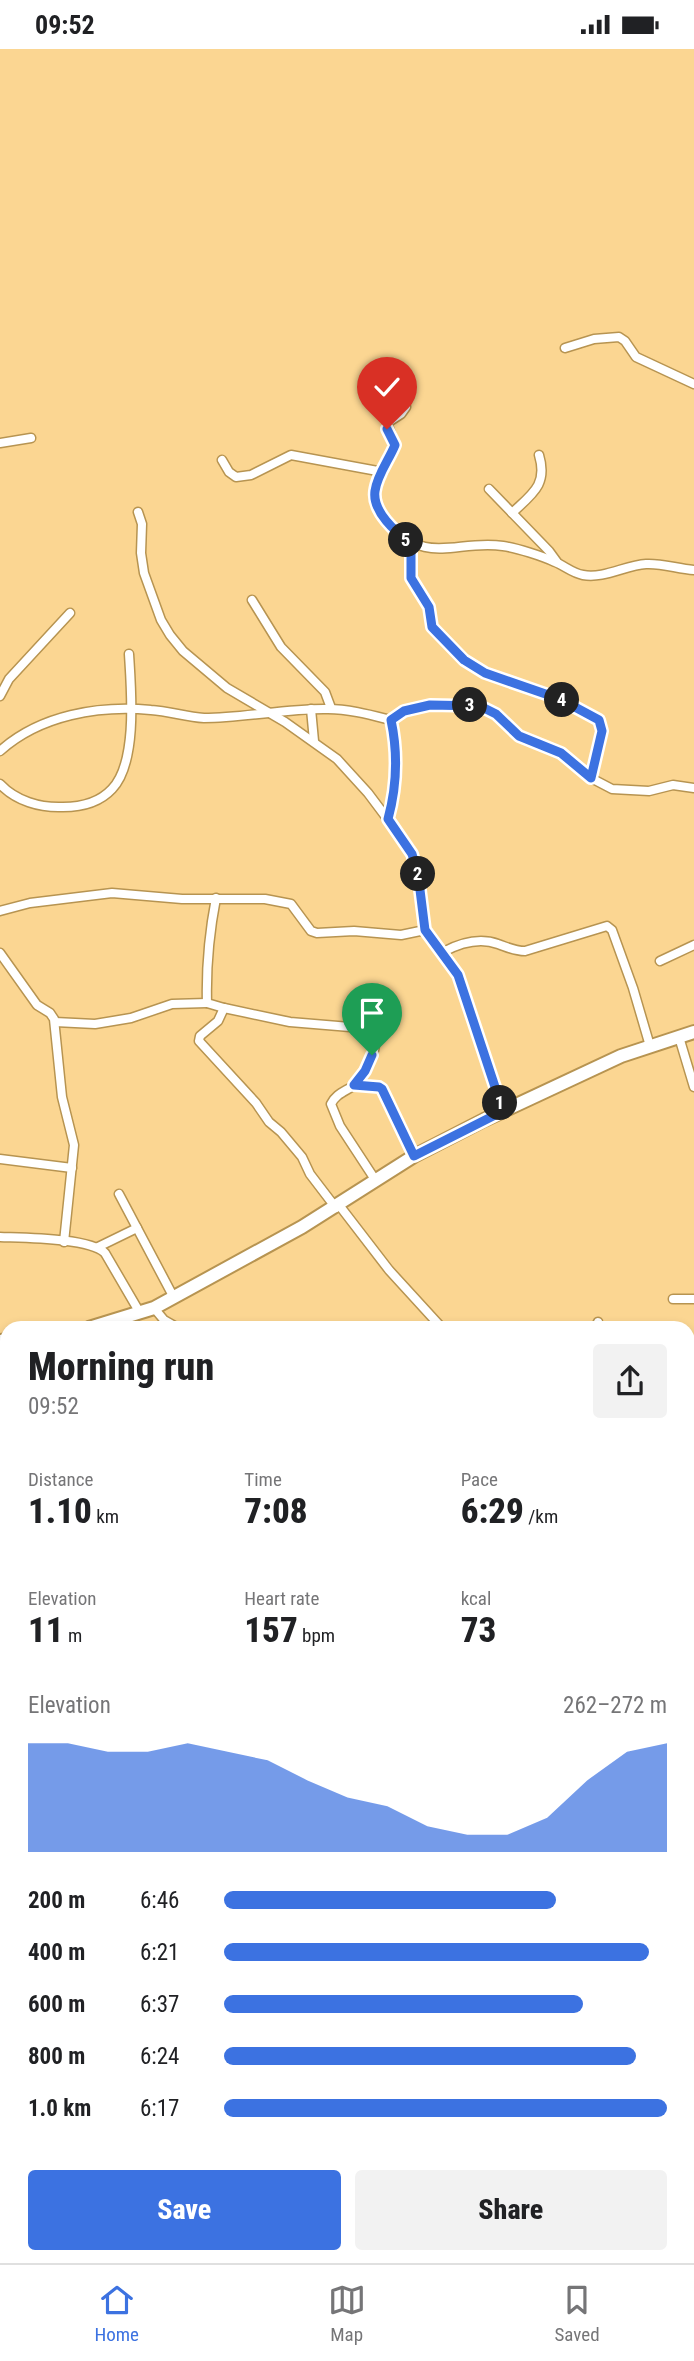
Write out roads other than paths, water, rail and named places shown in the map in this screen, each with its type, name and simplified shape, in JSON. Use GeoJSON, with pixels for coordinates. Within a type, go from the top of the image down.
{"type":"FeatureCollection","features":[{"type":"Feature","properties":{"kind":"street"},"geometry":{"type":"LineString","coordinates":[[565,348],[594,339],[619,337],[636,357],[694,384]]}},
{"type":"Feature","properties":{"kind":"street"},"geometry":{"type":"LineString","coordinates":[[400,384],[406,407],[401,414],[387,423],[395,445],[375,491],[379,509],[398,534],[411,544],[433,549],[505,546],[557,562]]}},
{"type":"Feature","properties":{"kind":"street"},"geometry":{"type":"LineString","coordinates":[[0,443],[31,438]]}},
{"type":"Feature","properties":{"kind":"street"},"geometry":{"type":"LineString","coordinates":[[222,460],[229,472],[236,477],[251,475],[291,455],[383,472]]}},
{"type":"Feature","properties":{"kind":"street"},"geometry":{"type":"LineString","coordinates":[[512,513],[539,485],[543,469],[539,455]]}},
{"type":"Feature","properties":{"kind":"street"},"geometry":{"type":"LineString","coordinates":[[489,489],[557,562],[570,572],[587,576],[648,564],[694,570]]}},
{"type":"Feature","properties":{"kind":"street"},"geometry":{"type":"LineString","coordinates":[[138,512],[142,524],[141,553],[144,573],[161,620],[170,635],[183,651],[227,688],[314,741],[337,759],[410,849],[416,865],[425,930],[458,975],[503,1111]]}},
{"type":"Feature","properties":{"kind":"street"},"geometry":{"type":"LineString","coordinates":[[411,544],[411,578],[429,607],[432,627],[464,660],[485,673],[560,699],[599,720],[602,731],[591,778]]}},
{"type":"Feature","properties":{"kind":"street"},"geometry":{"type":"LineString","coordinates":[[252,600],[281,647],[325,692],[331,708]]}},
{"type":"Feature","properties":{"kind":"street"},"geometry":{"type":"LineString","coordinates":[[0,696],[9,679],[70,613]]}},
{"type":"Feature","properties":{"kind":"street"},"geometry":{"type":"LineString","coordinates":[[0,784],[10,795],[46,806],[74,807],[97,800],[112,790],[121,776],[132,718],[129,654]]}},
{"type":"Feature","properties":{"kind":"street"},"geometry":{"type":"LineString","coordinates":[[0,751],[13,739],[46,722],[86,712],[132,708],[206,718],[331,708],[391,720],[404,711],[430,705],[480,706],[496,714],[519,736],[561,753],[591,778],[612,789],[649,792],[673,785],[694,788]]}},
{"type":"Feature","properties":{"kind":"street"},"geometry":{"type":"LineString","coordinates":[[311,709],[314,741]]}},
{"type":"Feature","properties":{"kind":"street"},"geometry":{"type":"LineString","coordinates":[[388,819],[396,750],[391,720]]}},
{"type":"Feature","properties":{"kind":"street"},"geometry":{"type":"LineString","coordinates":[[0,911],[30,903],[112,893],[182,899],[287,902],[295,907],[311,931],[317,933],[354,931],[401,935],[425,930]]}},
{"type":"Feature","properties":{"kind":"street"},"geometry":{"type":"LineString","coordinates":[[207,1003],[208,940],[216,898]]}},
{"type":"Feature","properties":{"kind":"street"},"geometry":{"type":"LineString","coordinates":[[443,952],[460,944],[484,941],[515,951],[525,951],[607,926],[612,930],[629,976],[650,1045]]}},
{"type":"Feature","properties":{"kind":"street"},"geometry":{"type":"LineString","coordinates":[[660,961],[694,945]]}},
{"type":"Feature","properties":{"kind":"street"},"geometry":{"type":"LineString","coordinates":[[0,953],[37,1005],[53,1016],[55,1022],[62,1097],[74,1145],[64,1241]]}},
{"type":"Feature","properties":{"kind":"street"},"geometry":{"type":"LineString","coordinates":[[55,1022],[96,1024],[131,1018],[172,1004],[207,1003],[290,1022],[370,1031],[376,1038],[375,1048],[365,1071],[354,1085],[335,1098],[332,1108],[340,1126],[376,1181]]}},
{"type":"Feature","properties":{"kind":"street"},"geometry":{"type":"LineString","coordinates":[[224,1008],[218,1021],[200,1036],[199,1041],[248,1094],[269,1122],[281,1132],[302,1157],[310,1174],[389,1270],[436,1321]]}},
{"type":"Feature","properties":{"kind":"street"},"geometry":{"type":"LineString","coordinates":[[117,1321],[154,1308],[338,1206],[414,1156],[503,1111],[564,1081],[650,1045],[694,1032]]}},
{"type":"Feature","properties":{"kind":"street"},"geometry":{"type":"LineString","coordinates":[[679,1037],[694,1087]]}},
{"type":"Feature","properties":{"kind":"street"},"geometry":{"type":"LineString","coordinates":[[354,1085],[382,1089],[414,1156]]}},
{"type":"Feature","properties":{"kind":"street"},"geometry":{"type":"LineString","coordinates":[[0,1159],[72,1168]]}},
{"type":"Feature","properties":{"kind":"street"},"geometry":{"type":"LineString","coordinates":[[119,1194],[173,1296]]}},
{"type":"Feature","properties":{"kind":"street"},"geometry":{"type":"LineString","coordinates":[[98,1247],[137,1228]]}},
{"type":"Feature","properties":{"kind":"street"},"geometry":{"type":"LineString","coordinates":[[0,1237],[64,1241],[98,1247],[105,1253],[140,1313]]}},
{"type":"Feature","properties":{"kind":"street"},"geometry":{"type":"LineString","coordinates":[[673,1299],[694,1300]]}},
{"type":"Feature","properties":{"kind":"street"},"geometry":{"type":"LineString","coordinates":[[154,1308],[166,1321]]}}]}
